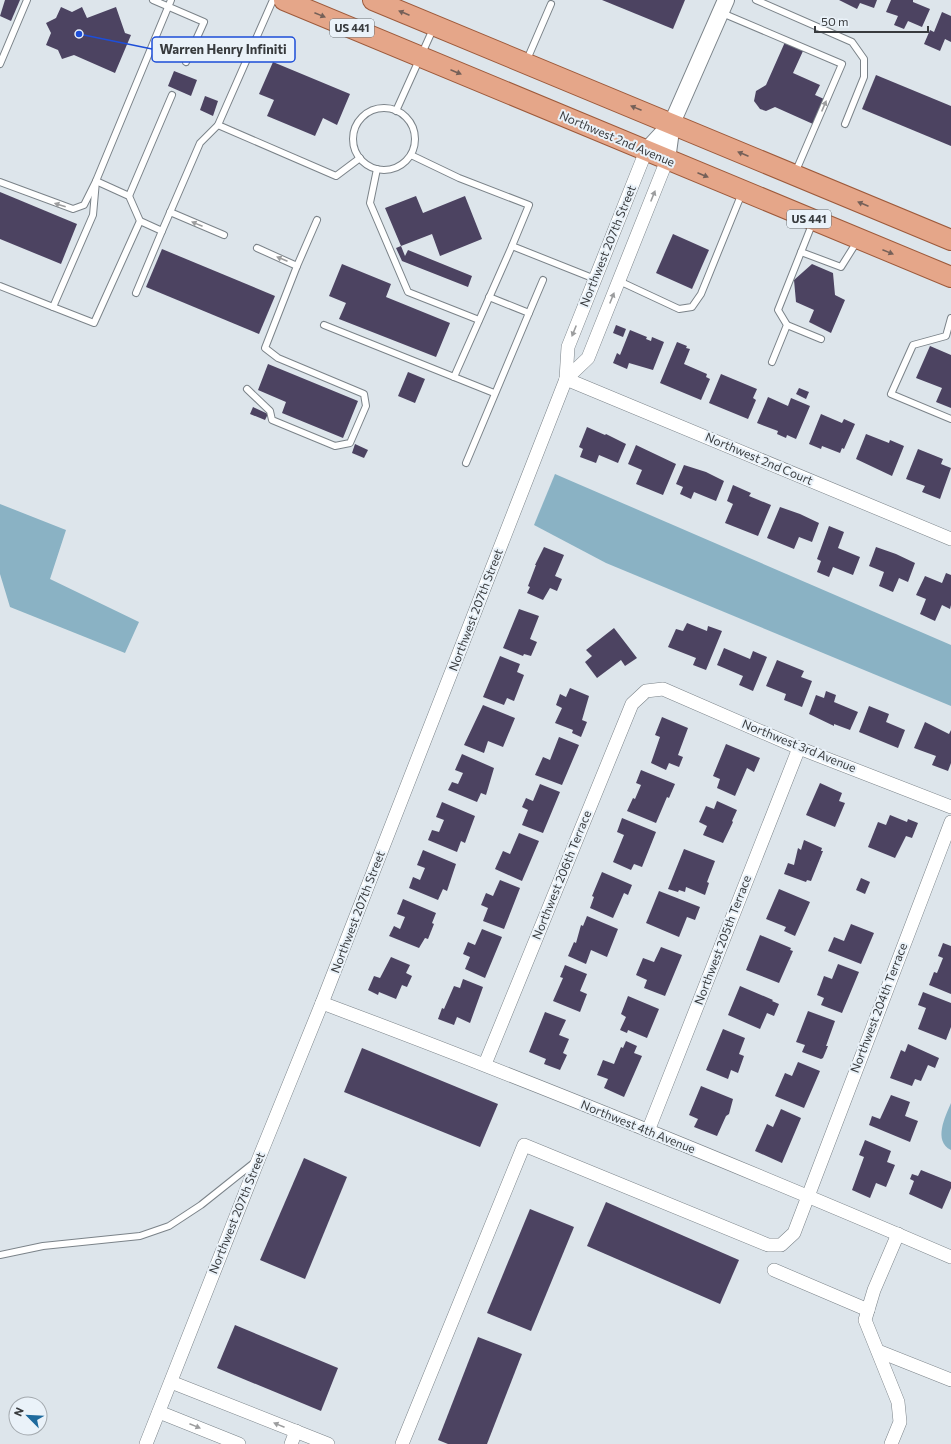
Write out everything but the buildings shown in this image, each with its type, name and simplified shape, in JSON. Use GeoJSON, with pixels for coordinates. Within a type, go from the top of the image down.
{"type":"FeatureCollection","features":[{"type":"Feature","properties":{"kind":"main road","name":"Northwest 2nd Avenue"},"geometry":{"type":"LineString","coordinates":[[284,0],[742,192],[951,277]]}},
{"type":"Feature","properties":{"kind":"main road","name":"US 441"},"geometry":{"type":"LineString","coordinates":[[373,0],[951,240]]}},
{"type":"Feature","properties":{"kind":"street","name":"Northwest 207th Street"},"geometry":{"type":"LineString","coordinates":[[566,379],[588,358],[667,160],[672,123],[723,6]]}},
{"type":"Feature","properties":{"kind":"street","name":"Northwest 207th Street"},"geometry":{"type":"LineString","coordinates":[[146,1444],[322,1003],[566,379],[568,347],[595,279],[646,151],[672,123]]}},
{"type":"Feature","properties":{"kind":"street","name":"Northwest 2nd Court"},"geometry":{"type":"LineString","coordinates":[[566,379],[951,538]]}},
{"type":"Feature","properties":{"kind":"street","name":"Northwest 3rd Avenue"},"geometry":{"type":"LineString","coordinates":[[646,691],[663,689],[799,748],[951,807]]}},
{"type":"Feature","properties":{"kind":"street","name":"Northwest 206th Terrace"},"geometry":{"type":"LineString","coordinates":[[485,1064],[632,704],[646,691]]}},
{"type":"Feature","properties":{"kind":"street","name":"Northwest 205th Terrace"},"geometry":{"type":"LineString","coordinates":[[648,1131],[799,748]]}},
{"type":"Feature","properties":{"kind":"street","name":"Northwest 204th Terrace"},"geometry":{"type":"LineString","coordinates":[[402,1444],[524,1145],[768,1245],[781,1244],[794,1233],[951,822]]}},
{"type":"Feature","properties":{"kind":"street","name":"Northwest 4th Avenue"},"geometry":{"type":"LineString","coordinates":[[322,1003],[485,1064],[808,1195],[951,1257]]}},
{"type":"Feature","properties":{"kind":"street"},"geometry":{"type":"LineString","coordinates":[[891,1444],[900,1422],[898,1402],[865,1320],[898,1234]]}},
{"type":"Feature","properties":{"kind":"street"},"geometry":{"type":"LineString","coordinates":[[774,1270],[868,1310]]}},
{"type":"Feature","properties":{"kind":"street"},"geometry":{"type":"LineString","coordinates":[[878,1351],[951,1380]]}},
{"type":"Feature","properties":{"kind":"street"},"geometry":{"type":"LineString","coordinates":[[171,1382],[328,1444]]}},
{"type":"Feature","properties":{"kind":"street"},"geometry":{"type":"LineString","coordinates":[[159,1412],[239,1444]]}},
{"type":"Feature","properties":{"kind":"street"},"geometry":{"type":"LineString","coordinates":[[291,1444],[296,1431]]}},
{"type":"Feature","properties":{"kind":"lane"},"geometry":{"type":"LineString","coordinates":[[0,64],[27,0]]}},
{"type":"Feature","properties":{"kind":"lane"},"geometry":{"type":"LineString","coordinates":[[154,0],[204,22],[186,62]]}},
{"type":"Feature","properties":{"kind":"lane"},"geometry":{"type":"LineString","coordinates":[[0,182],[73,209],[84,205],[96,181],[171,0]]}},
{"type":"Feature","properties":{"kind":"lane"},"geometry":{"type":"LineString","coordinates":[[136,293],[200,143],[218,125],[273,0]]}},
{"type":"Feature","properties":{"kind":"lane"},"geometry":{"type":"LineString","coordinates":[[756,0],[852,42],[864,59],[864,77],[845,124]]}},
{"type":"Feature","properties":{"kind":"lane"},"geometry":{"type":"LineString","coordinates":[[526,63],[551,4]]}},
{"type":"Feature","properties":{"kind":"lane"},"geometry":{"type":"LineString","coordinates":[[723,6],[766,32],[842,64],[794,175]]}},
{"type":"Feature","properties":{"kind":"lane"},"geometry":{"type":"LineString","coordinates":[[396,111],[434,25]]}},
{"type":"Feature","properties":{"kind":"lane"},"geometry":{"type":"LineString","coordinates":[[129,196],[172,95]]}},
{"type":"Feature","properties":{"kind":"lane"},"geometry":{"type":"LineString","coordinates":[[379,109],[396,111],[407,118],[412,126],[415,136],[411,155],[396,168],[386,170],[377,169],[368,165],[360,158],[355,149],[355,128],[361,119],[369,112],[379,109]]}},
{"type":"Feature","properties":{"kind":"lane"},"geometry":{"type":"LineString","coordinates":[[218,125],[336,176],[360,158]]}},
{"type":"Feature","properties":{"kind":"lane"},"geometry":{"type":"LineString","coordinates":[[411,155],[459,178],[529,205],[454,377]]}},
{"type":"Feature","properties":{"kind":"lane"},"geometry":{"type":"LineString","coordinates":[[377,169],[370,203],[408,292],[479,320]]}},
{"type":"Feature","properties":{"kind":"lane"},"geometry":{"type":"LineString","coordinates":[[96,181],[129,196],[140,221],[162,230]]}},
{"type":"Feature","properties":{"kind":"lane"},"geometry":{"type":"LineString","coordinates":[[53,307],[93,215],[96,181]]}},
{"type":"Feature","properties":{"kind":"lane"},"geometry":{"type":"LineString","coordinates":[[619,281],[679,309],[692,307],[701,294],[742,192]]}},
{"type":"Feature","properties":{"kind":"lane"},"geometry":{"type":"LineString","coordinates":[[170,212],[224,235]]}},
{"type":"Feature","properties":{"kind":"lane"},"geometry":{"type":"LineString","coordinates":[[247,389],[270,411],[272,420],[335,446],[350,443],[366,406],[364,394],[278,358],[265,348],[297,266],[317,220]]}},
{"type":"Feature","properties":{"kind":"lane"},"geometry":{"type":"LineString","coordinates":[[0,286],[94,323],[140,221]]}},
{"type":"Feature","properties":{"kind":"lane"},"geometry":{"type":"LineString","coordinates":[[813,221],[778,310],[787,325],[822,339]]}},
{"type":"Feature","properties":{"kind":"lane"},"geometry":{"type":"LineString","coordinates":[[801,252],[840,267],[858,240]]}},
{"type":"Feature","properties":{"kind":"lane"},"geometry":{"type":"LineString","coordinates":[[512,246],[595,279]]}},
{"type":"Feature","properties":{"kind":"lane"},"geometry":{"type":"LineString","coordinates":[[257,248],[297,266]]}},
{"type":"Feature","properties":{"kind":"lane"},"geometry":{"type":"LineString","coordinates":[[466,463],[494,393],[543,280]]}},
{"type":"Feature","properties":{"kind":"lane"},"geometry":{"type":"LineString","coordinates":[[490,297],[529,313]]}},
{"type":"Feature","properties":{"kind":"lane"},"geometry":{"type":"LineString","coordinates":[[951,318],[946,336],[913,345],[891,394],[951,419]]}},
{"type":"Feature","properties":{"kind":"lane"},"geometry":{"type":"LineString","coordinates":[[324,325],[494,393]]}},
{"type":"Feature","properties":{"kind":"lane"},"geometry":{"type":"LineString","coordinates":[[772,362],[787,325]]}},
{"type":"Feature","properties":{"kind":"lane"},"geometry":{"type":"LineString","coordinates":[[0,1255],[43,1246],[109,1241],[140,1236],[169,1226],[201,1205],[259,1158]]}},
{"type":"Feature","properties":{"kind":"water"},"geometry":{"type":"Polygon","coordinates":[[[555,474],[951,645],[951,706],[606,563],[534,525],[555,474]]]}},
{"type":"Feature","properties":{"kind":"water"},"geometry":{"type":"Polygon","coordinates":[[[0,504],[66,530],[50,579],[139,622],[125,653],[10,607],[0,574],[0,504]]]}},
{"type":"Feature","properties":{"kind":"water"},"geometry":{"type":"Polygon","coordinates":[[[951,1103],[951,1150],[943,1141],[942,1128],[951,1103]]]}},
{"type":"Feature","properties":{"kind":"place","name":"Warren Henry Infiniti"},"geometry":{"type":"Point","coordinates":[79,34]}}]}
